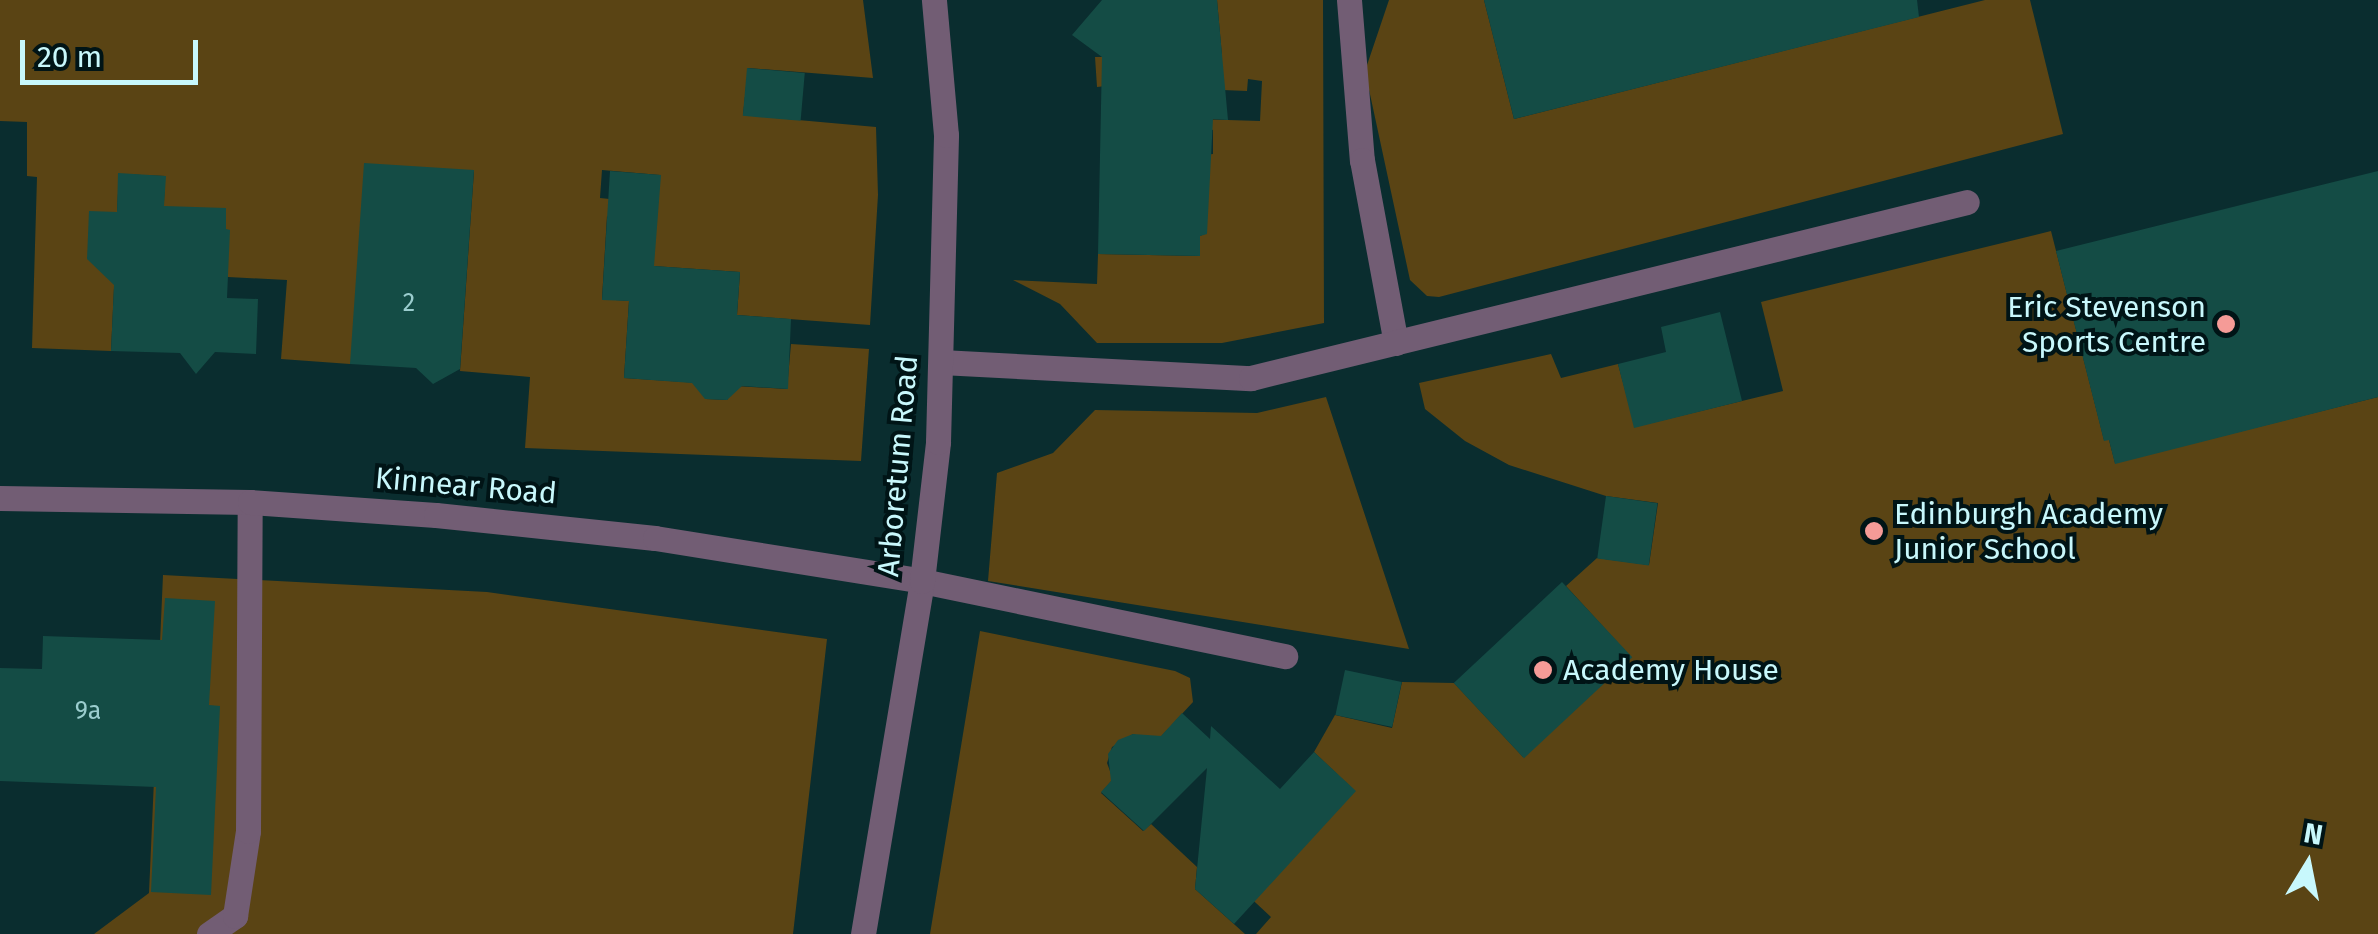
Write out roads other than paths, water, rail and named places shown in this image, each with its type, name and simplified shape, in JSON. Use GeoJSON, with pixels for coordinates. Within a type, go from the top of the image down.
{"type":"FeatureCollection","features":[{"type":"Feature","properties":{"kind":"street","name":"Arboretum Road"},"geometry":{"type":"LineString","coordinates":[[864,934],[922,582],[938,442],[946,135],[934,0]]}},
{"type":"Feature","properties":{"kind":"street"},"geometry":{"type":"LineString","coordinates":[[1349,0],[1364,174],[1396,343]]}},
{"type":"Feature","properties":{"kind":"street"},"geometry":{"type":"LineString","coordinates":[[941,362],[1251,378],[1968,202]]}},
{"type":"Feature","properties":{"kind":"street","name":"Kinnear Road"},"geometry":{"type":"LineString","coordinates":[[0,498],[250,502],[470,518],[655,538],[922,582],[1285,656]]}},
{"type":"Feature","properties":{"kind":"street"},"geometry":{"type":"LineString","coordinates":[[210,934],[235,916],[248,830],[250,502]]}},
{"type":"Feature","properties":{"kind":"place","name":"Eric Stevenson Sports Centre"},"geometry":{"type":"Point","coordinates":[2226,324]}},
{"type":"Feature","properties":{"kind":"place","name":"Edinburgh Academy Junior School"},"geometry":{"type":"Point","coordinates":[1874,531]}},
{"type":"Feature","properties":{"kind":"place","name":"Academy House"},"geometry":{"type":"Point","coordinates":[1543,670]}}]}
